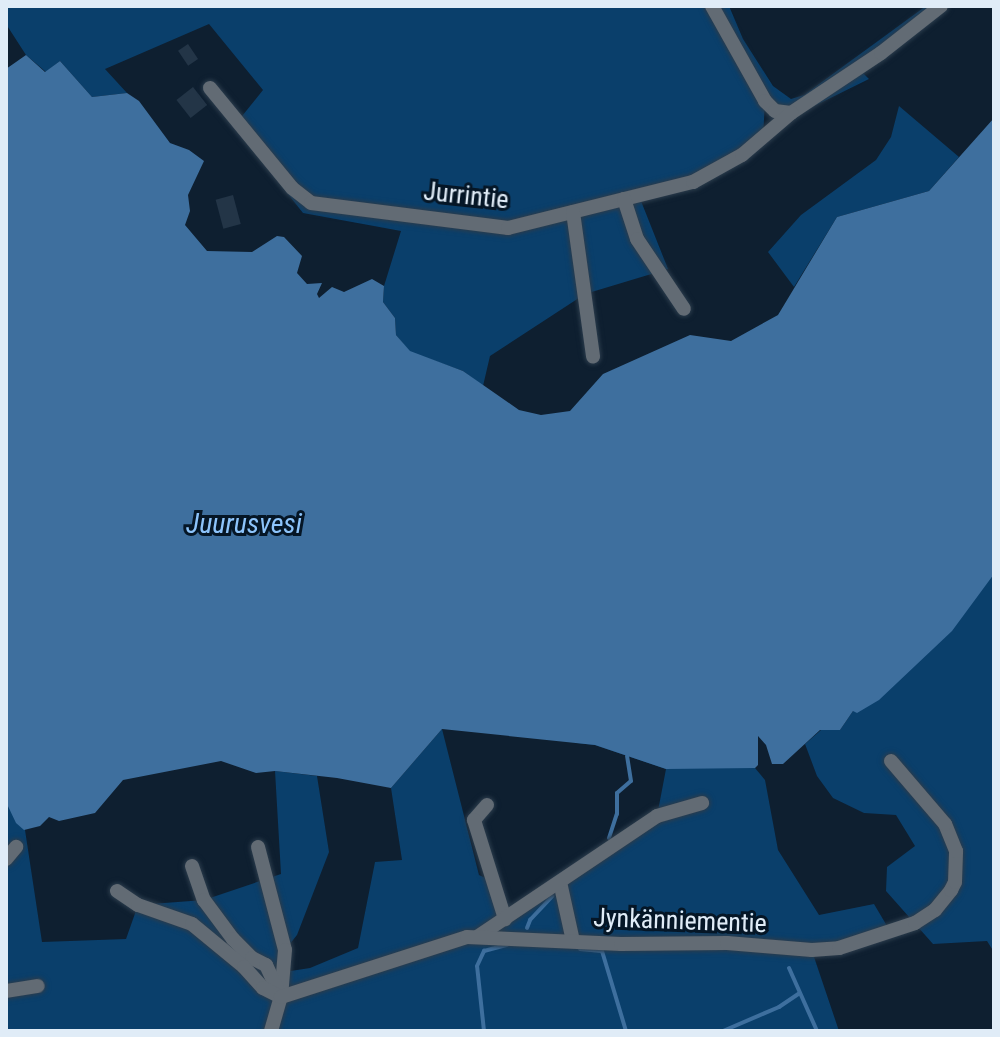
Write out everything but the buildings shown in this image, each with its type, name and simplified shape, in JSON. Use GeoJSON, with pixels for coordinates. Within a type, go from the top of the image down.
{"type":"FeatureCollection","features":[{"type":"Feature","properties":{"kind":"street"},"geometry":{"type":"LineString","coordinates":[[712,6],[765,101],[775,111],[791,113]]}},
{"type":"Feature","properties":{"kind":"street","name":"Jurrintie"},"geometry":{"type":"LineString","coordinates":[[210,88],[292,188],[311,203],[508,228],[693,182],[742,155],[791,113],[881,53],[941,6]]}},
{"type":"Feature","properties":{"kind":"street"},"geometry":{"type":"LineString","coordinates":[[624,199],[637,239],[684,309]]}},
{"type":"Feature","properties":{"kind":"street"},"geometry":{"type":"LineString","coordinates":[[573,212],[593,357]]}},
{"type":"Feature","properties":{"kind":"street","name":"Jynkänniementie"},"geometry":{"type":"LineString","coordinates":[[281,997],[354,970],[477,937],[727,943],[812,950],[839,948],[915,923],[935,910],[951,890],[955,882],[956,851],[945,824],[891,761]]}},
{"type":"Feature","properties":{"kind":"street"},"geometry":{"type":"LineString","coordinates":[[477,937],[657,816],[702,803]]}},
{"type":"Feature","properties":{"kind":"street"},"geometry":{"type":"LineString","coordinates":[[487,805],[474,820],[505,919]]}},
{"type":"Feature","properties":{"kind":"street"},"geometry":{"type":"LineString","coordinates":[[258,847],[285,950],[281,997],[271,1031]]}},
{"type":"Feature","properties":{"kind":"street"},"geometry":{"type":"LineString","coordinates":[[192,866],[204,900],[233,939],[252,958],[266,965],[281,997]]}},
{"type":"Feature","properties":{"kind":"street"},"geometry":{"type":"LineString","coordinates":[[560,882],[573,941]]}},
{"type":"Feature","properties":{"kind":"street"},"geometry":{"type":"LineString","coordinates":[[117,891],[138,905],[192,924],[244,967],[263,988],[281,997]]}},
{"type":"Feature","properties":{"kind":"street"},"geometry":{"type":"LineString","coordinates":[[6,991],[38,986]]}},
{"type":"Feature","properties":{"kind":"shaded area"},"geometry":{"type":"Polygon","coordinates":[[[6,6],[729,6],[743,39],[773,86],[791,99],[804,95],[926,6],[941,6],[858,68],[869,79],[802,112],[765,102],[763,137],[742,155],[641,201],[668,269],[585,294],[490,356],[483,386],[463,371],[410,352],[396,335],[395,318],[383,302],[384,286],[401,231],[303,213],[234,126],[263,90],[209,24],[105,69],[127,93],[92,97],[60,61],[46,72],[26,55],[6,24],[6,6]]]}},
{"type":"Feature","properties":{"kind":"shaded area"},"geometry":{"type":"Polygon","coordinates":[[[899,106],[959,157],[929,191],[837,217],[794,287],[768,252],[801,215],[876,160],[891,137],[899,106]]]}},
{"type":"Feature","properties":{"kind":"shaded area"},"geometry":{"type":"Polygon","coordinates":[[[994,574],[994,952],[987,941],[933,944],[886,891],[887,867],[915,846],[896,815],[864,813],[833,798],[817,776],[805,744],[821,730],[840,730],[853,711],[994,574]]]}},
{"type":"Feature","properties":{"kind":"shaded area"},"geometry":{"type":"Polygon","coordinates":[[[582,720],[755,768],[765,780],[778,850],[819,915],[874,904],[890,931],[812,951],[839,1031],[6,1031],[6,777],[25,830],[42,942],[126,939],[138,905],[204,900],[281,874],[275,771],[317,776],[329,852],[297,935],[285,950],[284,972],[310,968],[358,948],[375,862],[402,860],[391,788],[442,729],[479,875],[494,882],[505,918],[657,816],[666,769],[595,745],[577,743],[582,720]]]}},
{"type":"Feature","properties":{"kind":"water","name":"Juurusvesi"},"geometry":{"type":"Polygon","coordinates":[[[26,55],[45,72],[60,61],[92,97],[127,93],[139,101],[170,143],[189,150],[204,161],[188,195],[190,211],[185,225],[207,251],[252,252],[277,236],[284,237],[302,256],[297,273],[307,284],[322,283],[317,294],[319,298],[332,287],[344,292],[372,279],[384,286],[383,302],[395,318],[396,335],[410,351],[463,371],[519,410],[541,415],[570,411],[603,374],[690,335],[731,341],[778,315],[837,217],[929,191],[994,118],[994,574],[952,631],[879,700],[857,713],[853,711],[840,730],[820,730],[783,764],[772,764],[766,745],[758,736],[758,765],[755,768],[666,769],[595,745],[442,729],[391,788],[275,771],[256,773],[221,761],[123,780],[95,813],[59,821],[49,817],[40,826],[24,830],[16,823],[6,802],[6,69],[26,55]]]}},
{"type":"Feature","properties":{"kind":"waterway"},"geometry":{"type":"LineString","coordinates":[[609,838],[617,814],[617,793],[631,781],[627,756]]}},
{"type":"Feature","properties":{"kind":"waterway"},"geometry":{"type":"LineString","coordinates":[[527,928],[530,920],[552,896]]}},
{"type":"Feature","properties":{"kind":"waterway"},"geometry":{"type":"LineString","coordinates":[[484,1031],[477,966],[484,951],[507,945]]}},
{"type":"Feature","properties":{"kind":"waterway"},"geometry":{"type":"LineString","coordinates":[[580,949],[602,951],[626,1031]]}},
{"type":"Feature","properties":{"kind":"waterway"},"geometry":{"type":"LineString","coordinates":[[789,968],[817,1031]]}},
{"type":"Feature","properties":{"kind":"waterway"},"geometry":{"type":"LineString","coordinates":[[723,1031],[779,1007],[800,993]]}}]}
